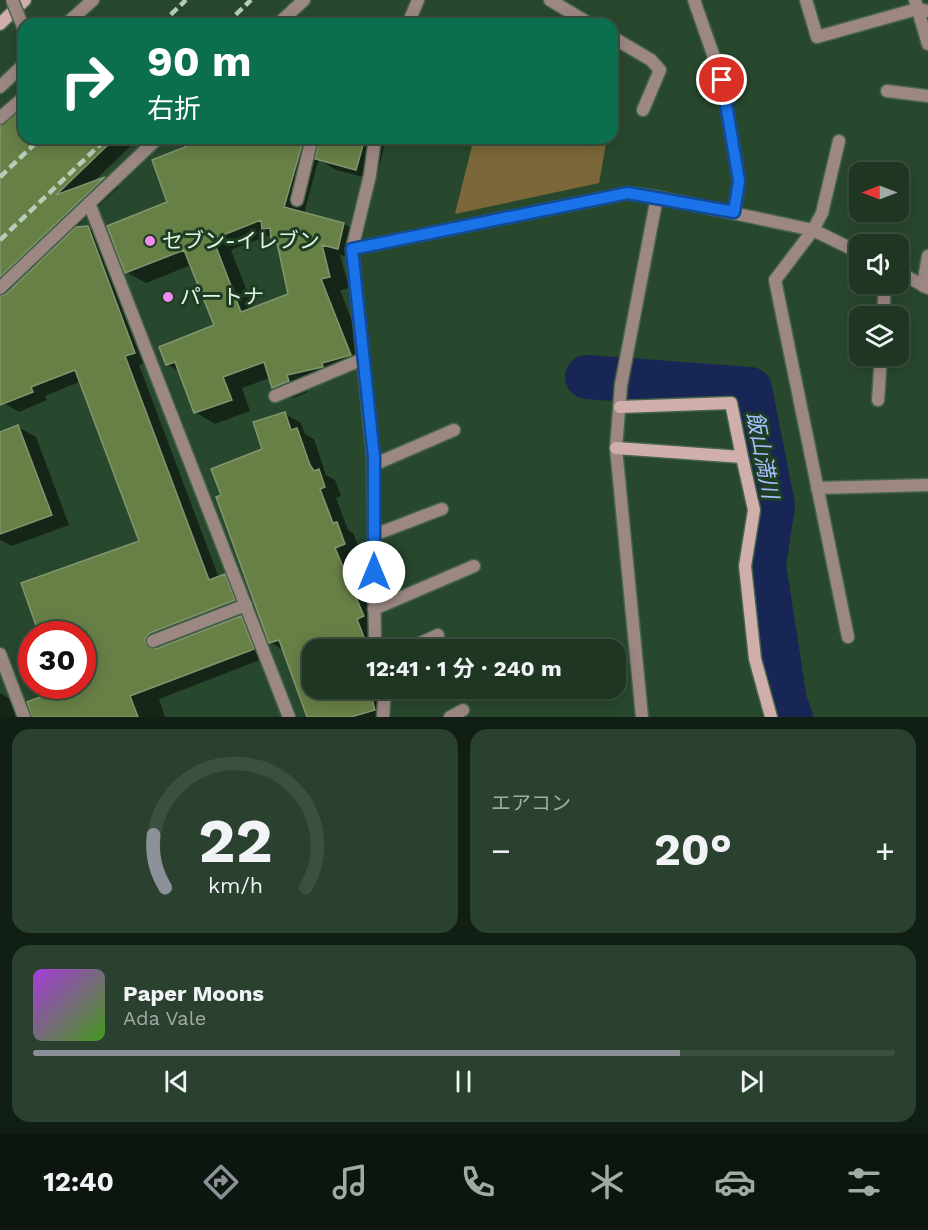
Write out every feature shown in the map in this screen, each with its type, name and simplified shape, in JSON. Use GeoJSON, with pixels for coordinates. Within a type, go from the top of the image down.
{"type":"FeatureCollection","features":[{"type":"Feature","properties":{"kind":"street"},"geometry":{"type":"LineString","coordinates":[[12,0],[19,18]]}},
{"type":"Feature","properties":{"kind":"street"},"geometry":{"type":"LineString","coordinates":[[0,24],[25,0]]}},
{"type":"Feature","properties":{"kind":"street"},"geometry":{"type":"LineString","coordinates":[[73,18],[93,0]]}},
{"type":"Feature","properties":{"kind":"street"},"geometry":{"type":"LineString","coordinates":[[284,18],[304,0]]}},
{"type":"Feature","properties":{"kind":"street"},"geometry":{"type":"LineString","coordinates":[[410,18],[418,0]]}},
{"type":"Feature","properties":{"kind":"street"},"geometry":{"type":"LineString","coordinates":[[550,0],[580,18]]}},
{"type":"Feature","properties":{"kind":"street"},"geometry":{"type":"LineString","coordinates":[[694,0],[722,80],[739,181],[734,212]]}},
{"type":"Feature","properties":{"kind":"street"},"geometry":{"type":"LineString","coordinates":[[806,0],[817,37],[920,7],[928,44]]}},
{"type":"Feature","properties":{"kind":"street"},"geometry":{"type":"LineString","coordinates":[[618,41],[651,60],[660,70],[643,110]]}},
{"type":"Feature","properties":{"kind":"street"},"geometry":{"type":"LineString","coordinates":[[0,87],[18,70]]}},
{"type":"Feature","properties":{"kind":"street"},"geometry":{"type":"LineString","coordinates":[[887,91],[928,96]]}},
{"type":"Feature","properties":{"kind":"street"},"geometry":{"type":"LineString","coordinates":[[0,118],[18,102]]}},
{"type":"Feature","properties":{"kind":"street"},"geometry":{"type":"LineString","coordinates":[[839,141],[822,213],[813,230],[775,280],[848,638]]}},
{"type":"Feature","properties":{"kind":"street"},"geometry":{"type":"LineString","coordinates":[[0,288],[152,144]]}},
{"type":"Feature","properties":{"kind":"street"},"geometry":{"type":"LineString","coordinates":[[297,200],[311,144]]}},
{"type":"Feature","properties":{"kind":"street"},"geometry":{"type":"LineString","coordinates":[[374,144],[370,175],[352,249],[374,465],[375,639]]}},
{"type":"Feature","properties":{"kind":"street"},"geometry":{"type":"LineString","coordinates":[[352,249],[628,193],[657,196],[813,230],[849,248]]}},
{"type":"Feature","properties":{"kind":"street"},"geometry":{"type":"LineString","coordinates":[[642,717],[616,448],[621,385],[657,196]]}},
{"type":"Feature","properties":{"kind":"street"},"geometry":{"type":"LineString","coordinates":[[89,203],[289,717]]}},
{"type":"Feature","properties":{"kind":"street"},"geometry":{"type":"LineString","coordinates":[[909,279],[925,287],[928,256]]}},
{"type":"Feature","properties":{"kind":"street"},"geometry":{"type":"LineString","coordinates":[[275,396],[363,359]]}},
{"type":"Feature","properties":{"kind":"street"},"geometry":{"type":"LineString","coordinates":[[878,400],[880,366]]}},
{"type":"Feature","properties":{"kind":"street"},"geometry":{"type":"LineString","coordinates":[[620,407],[731,403],[754,510],[745,566],[754,648],[771,717]]}},
{"type":"Feature","properties":{"kind":"street"},"geometry":{"type":"LineString","coordinates":[[374,465],[454,430]]}},
{"type":"Feature","properties":{"kind":"street"},"geometry":{"type":"LineString","coordinates":[[616,448],[742,457]]}},
{"type":"Feature","properties":{"kind":"street"},"geometry":{"type":"LineString","coordinates":[[817,488],[928,485]]}},
{"type":"Feature","properties":{"kind":"street"},"geometry":{"type":"LineString","coordinates":[[374,535],[442,509]]}},
{"type":"Feature","properties":{"kind":"street"},"geometry":{"type":"LineString","coordinates":[[374,609],[474,566]]}},
{"type":"Feature","properties":{"kind":"street"},"geometry":{"type":"LineString","coordinates":[[153,641],[246,605]]}},
{"type":"Feature","properties":{"kind":"street"},"geometry":{"type":"LineString","coordinates":[[429,639],[438,635]]}},
{"type":"Feature","properties":{"kind":"street"},"geometry":{"type":"LineString","coordinates":[[1,661],[24,717]]}},
{"type":"Feature","properties":{"kind":"street"},"geometry":{"type":"LineString","coordinates":[[383,717],[384,699]]}},
{"type":"Feature","properties":{"kind":"street"},"geometry":{"type":"LineString","coordinates":[[450,717],[463,710]]}},
{"type":"Feature","properties":{"kind":"shaded area"},"geometry":{"type":"Polygon","coordinates":[[[472,144],[606,144],[599,183],[455,214],[472,144]]]}},
{"type":"Feature","properties":{"kind":"building"},"geometry":{"type":"Polygon","coordinates":[[[18,112],[18,144],[109,144],[56,195],[105,177],[0,277],[0,126],[18,112]]]}},
{"type":"Feature","properties":{"kind":"building"},"geometry":{"type":"Polygon","coordinates":[[[184,144],[302,144],[284,207],[344,223],[338,249],[322,245],[330,277],[321,279],[351,355],[322,363],[323,367],[287,375],[289,381],[272,388],[264,362],[223,377],[232,400],[194,413],[175,362],[166,365],[159,347],[214,325],[184,250],[125,273],[107,226],[167,202],[152,160],[185,147],[184,144]],[[261,220],[213,239],[241,312],[288,294],[276,238],[271,238],[270,228],[262,229],[261,220]]]}},
{"type":"Feature","properties":{"kind":"building"},"geometry":{"type":"Polygon","coordinates":[[[319,144],[363,144],[356,170],[315,159],[319,144]]]}},
{"type":"Feature","properties":{"kind":"building"},"geometry":{"type":"Polygon","coordinates":[[[88,226],[135,353],[125,356],[209,580],[225,574],[235,600],[150,633],[145,639],[146,644],[156,649],[241,616],[254,649],[130,696],[138,717],[32,717],[27,702],[35,699],[96,699],[96,621],[34,621],[21,583],[139,541],[75,370],[31,387],[33,392],[0,405],[0,296],[6,294],[76,227],[88,226]]]}},
{"type":"Feature","properties":{"kind":"building"},"geometry":{"type":"Polygon","coordinates":[[[285,412],[291,430],[297,428],[310,465],[314,471],[319,469],[325,487],[320,489],[333,523],[337,522],[345,544],[335,548],[364,616],[357,619],[364,639],[302,639],[302,699],[372,699],[375,710],[351,717],[307,717],[279,640],[269,643],[216,497],[221,495],[211,469],[262,449],[253,422],[285,412]]]}},
{"type":"Feature","properties":{"kind":"building"},"geometry":{"type":"Polygon","coordinates":[[[18,425],[52,515],[0,534],[0,432],[18,425]]]}},
{"type":"Feature","properties":{"kind":"waterway","name":"飯山満川"},"geometry":{"type":"LineString","coordinates":[[587,377],[750,389],[773,505],[764,565],[785,701],[791,717]]}},
{"type":"Feature","properties":{"kind":"railway"},"geometry":{"type":"LineString","coordinates":[[167,18],[186,0]]}},
{"type":"Feature","properties":{"kind":"railway"},"geometry":{"type":"LineString","coordinates":[[232,18],[251,0]]}},
{"type":"Feature","properties":{"kind":"railway"},"geometry":{"type":"LineString","coordinates":[[0,177],[35,144]]}},
{"type":"Feature","properties":{"kind":"railway"},"geometry":{"type":"LineString","coordinates":[[0,240],[101,144]]}},
{"type":"Feature","properties":{"kind":"place","name":"セブン-イレブン"},"geometry":{"type":"Point","coordinates":[150,241]}},
{"type":"Feature","properties":{"kind":"place","name":"パートナ"},"geometry":{"type":"Point","coordinates":[168,297]}},
{"type":"Feature","properties":{"kind":"route"},"geometry":{"type":"LineString","coordinates":[[374,572],[374,457],[352,249],[628,193],[657,196],[734,212],[739,181],[722,80]]}}]}
